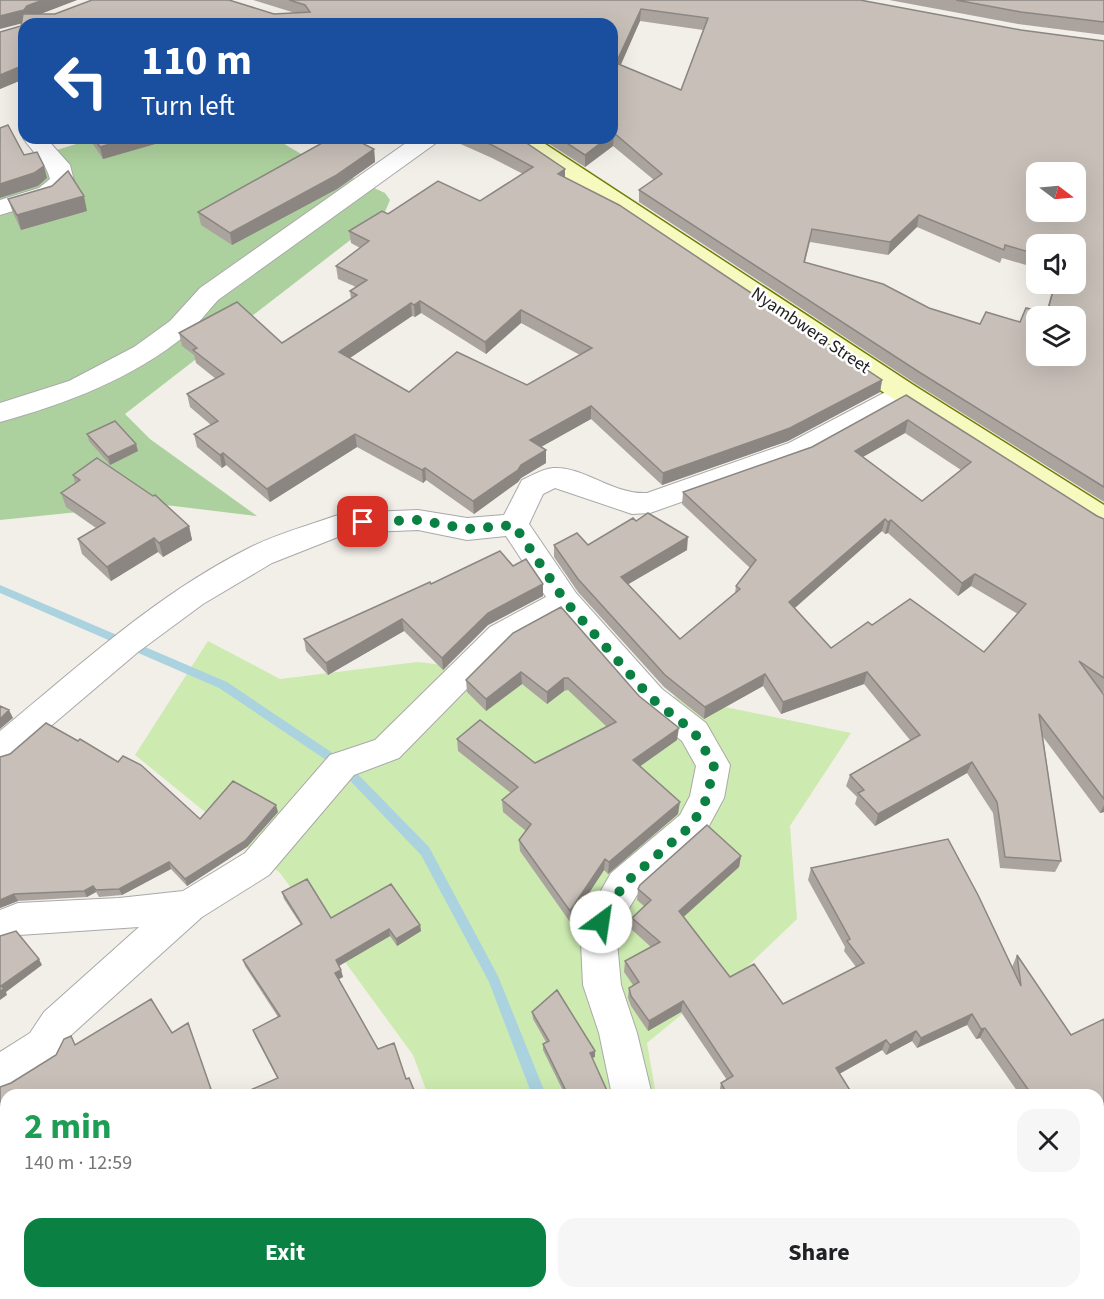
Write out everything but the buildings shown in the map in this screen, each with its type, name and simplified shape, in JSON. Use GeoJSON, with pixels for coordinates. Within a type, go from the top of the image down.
{"type":"FeatureCollection","features":[{"type":"Feature","properties":{"kind":"street"},"geometry":{"type":"LineString","coordinates":[[0,208],[46,193],[62,181],[58,165],[39,144]]}},
{"type":"Feature","properties":{"kind":"street"},"geometry":{"type":"LineString","coordinates":[[0,413],[79,387],[143,353],[179,327],[209,294],[420,144]]}},
{"type":"Feature","properties":{"kind":"street","name":"Nyambwera Street"},"geometry":{"type":"LineString","coordinates":[[529,144],[905,393],[1104,519]]}},
{"type":"Feature","properties":{"kind":"street"},"geometry":{"type":"LineString","coordinates":[[514,525],[532,487],[552,478],[570,480],[632,504],[650,503],[799,450],[905,393]]}},
{"type":"Feature","properties":{"kind":"street"},"geometry":{"type":"LineString","coordinates":[[0,750],[127,644],[192,596],[261,555],[345,523],[418,520],[467,529],[514,525]]}},
{"type":"Feature","properties":{"kind":"street"},"geometry":{"type":"LineString","coordinates":[[514,525],[565,601],[651,698],[694,732],[714,765],[707,798],[692,825],[624,884],[601,922],[599,942],[602,985],[618,1033],[631,1089]]}},
{"type":"Feature","properties":{"kind":"street"},"geometry":{"type":"LineString","coordinates":[[6,1089],[0,1074],[44,1046],[57,1023],[189,906],[257,864],[342,765],[387,749],[501,635],[565,601]]}},
{"type":"Feature","properties":{"kind":"street"},"geometry":{"type":"LineString","coordinates":[[0,926],[18,919],[119,914],[189,906]]}},
{"type":"Feature","properties":{"kind":"green space"},"geometry":{"type":"Polygon","coordinates":[[[76,144],[284,144],[385,193],[390,200],[384,214],[125,414],[150,439],[257,516],[157,504],[0,520],[0,168],[76,144]]]}},
{"type":"Feature","properties":{"kind":"green space"},"geometry":{"type":"Polygon","coordinates":[[[208,641],[280,679],[417,662],[604,682],[851,733],[790,826],[797,919],[726,987],[693,1005],[647,1043],[655,1089],[426,1089],[413,1055],[280,873],[135,755],[208,641]]]}},
{"type":"Feature","properties":{"kind":"waterway"},"geometry":{"type":"LineString","coordinates":[[0,589],[223,685],[342,765],[425,851],[494,980],[537,1089]]}},
{"type":"Feature","properties":{"kind":"route"},"geometry":{"type":"LineString","coordinates":[[363,522],[418,520],[467,529],[514,525],[565,601],[604,648],[651,698],[694,732],[714,765],[707,798],[692,825],[624,884],[601,922]]}}]}
